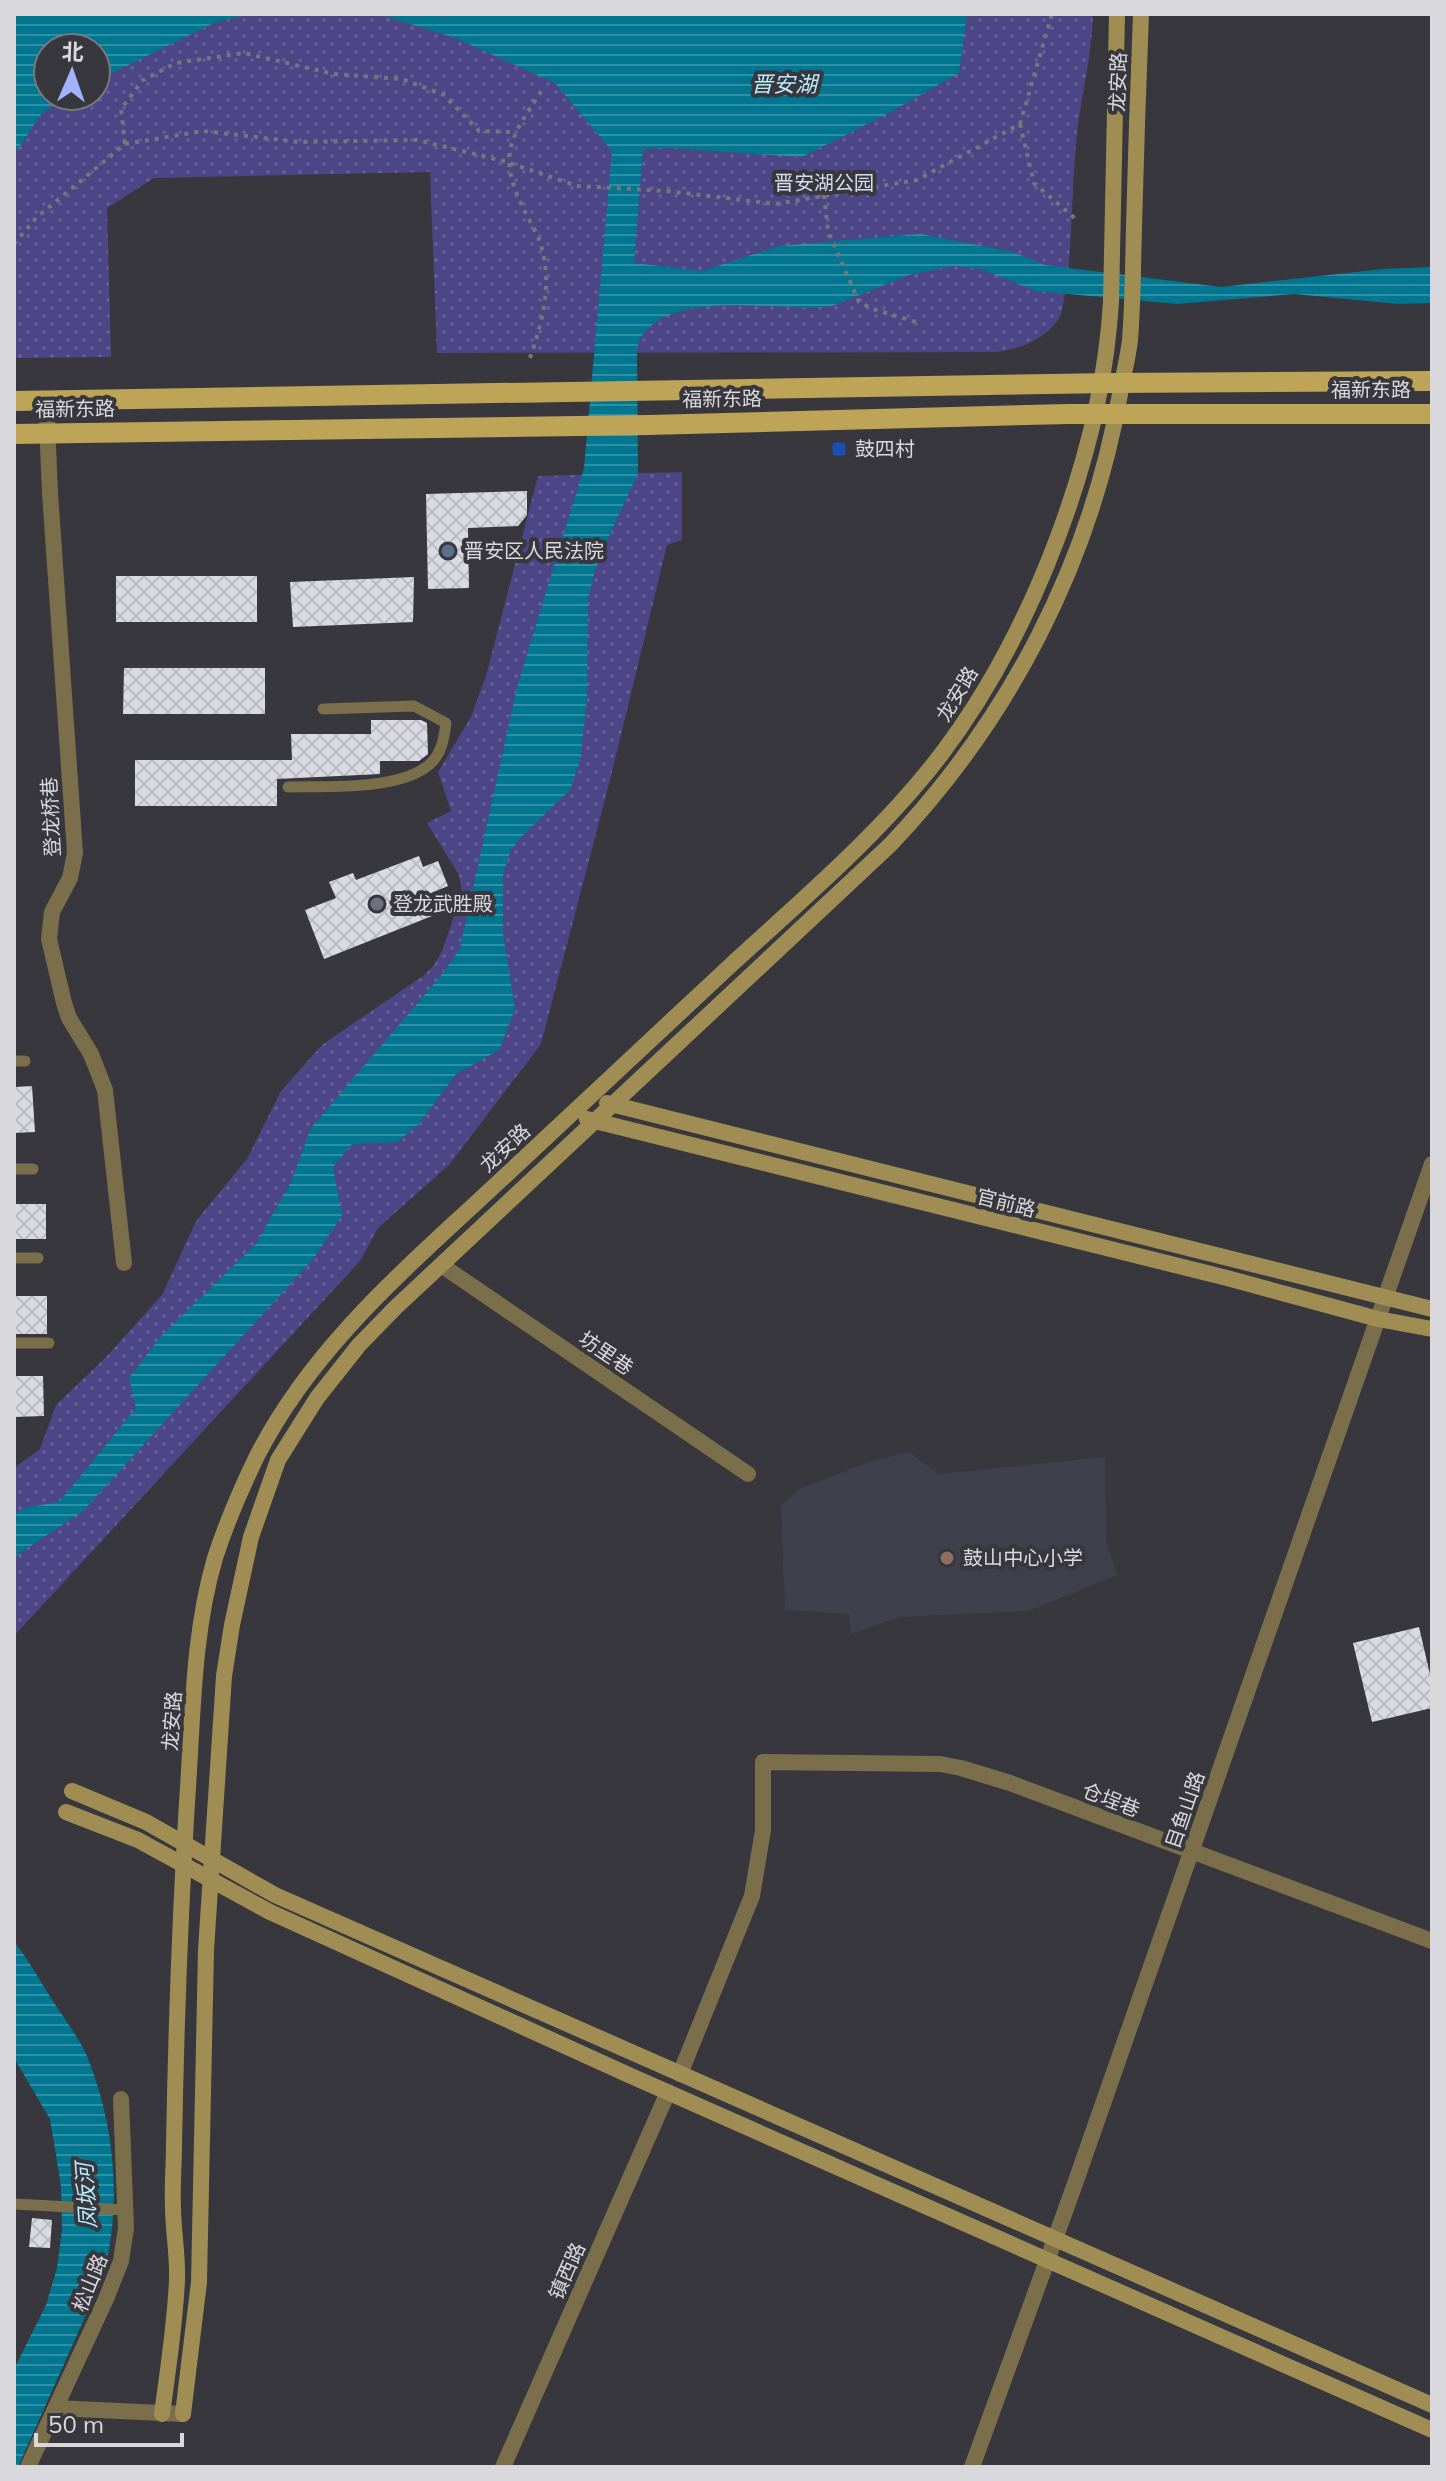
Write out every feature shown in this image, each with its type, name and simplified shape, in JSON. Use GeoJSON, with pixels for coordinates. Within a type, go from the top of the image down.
{"type":"FeatureCollection","features":[{"type":"Feature","properties":{"kind":"main road","name":"龙安路"},"geometry":{"type":"LineString","coordinates":[[162,2414],[177,2277],[173,2207],[178,1945],[195,1684],[205,1600],[224,1533],[255,1460],[290,1400],[352,1321],[587,1098],[856,850],[909,793],[955,735],[1013,634],[1053,548],[1087,450],[1108,343],[1111,302],[1117,14]]}},
{"type":"Feature","properties":{"kind":"main road","name":"龙安路"},"geometry":{"type":"LineString","coordinates":[[183,2414],[199,2282],[206,1950],[224,1676],[241,1575],[278,1460],[297,1427],[359,1345],[925,809],[963,761],[1013,685],[1069,573],[1109,452],[1129,342],[1141,14]]}},
{"type":"Feature","properties":{"kind":"main road","name":"福新东路"},"geometry":{"type":"LineString","coordinates":[[14,401],[1101,383],[1432,381]]}},
{"type":"Feature","properties":{"kind":"main road","name":"福新东路"},"geometry":{"type":"LineString","coordinates":[[14,434],[1094,415],[1432,414]]}},
{"type":"Feature","properties":{"kind":"main road","name":"官前路"},"geometry":{"type":"LineString","coordinates":[[587,1098],[1432,1309]]}},
{"type":"Feature","properties":{"kind":"main road","name":"官前路"},"geometry":{"type":"LineString","coordinates":[[570,1115],[1227,1278],[1378,1319],[1432,1329]]}},
{"type":"Feature","properties":{"kind":"main road"},"geometry":{"type":"LineString","coordinates":[[72,1791],[146,1822],[275,1895],[1432,2405]]}},
{"type":"Feature","properties":{"kind":"main road"},"geometry":{"type":"LineString","coordinates":[[66,1812],[138,1840],[270,1912],[1432,2430]]}},
{"type":"Feature","properties":{"kind":"street","name":"登龙桥巷"},"geometry":{"type":"LineString","coordinates":[[46,400],[75,853],[70,878],[52,912],[49,939],[69,1018],[91,1054],[105,1090],[124,1263]]}},
{"type":"Feature","properties":{"kind":"street","name":"目鱼山路"},"geometry":{"type":"LineString","coordinates":[[972,2467],[1055,2240],[1432,1164]]}},
{"type":"Feature","properties":{"kind":"street","name":"坊里巷"},"geometry":{"type":"LineString","coordinates":[[441,1265],[748,1474]]}},
{"type":"Feature","properties":{"kind":"street","name":"仓埕巷"},"geometry":{"type":"LineString","coordinates":[[680,2074],[752,1896],[763,1830],[763,1762],[917,1763],[961,1768],[1010,1783],[1432,1941]]}},
{"type":"Feature","properties":{"kind":"street","name":"镇西路"},"geometry":{"type":"LineString","coordinates":[[503,2467],[668,2092]]}},
{"type":"Feature","properties":{"kind":"street","name":"松山路"},"geometry":{"type":"LineString","coordinates":[[28,2467],[121,2261],[126,2228],[121,2099]]}},
{"type":"Feature","properties":{"kind":"street"},"geometry":{"type":"LineString","coordinates":[[56,2408],[183,2414]]}},
{"type":"Feature","properties":{"kind":"lane"},"geometry":{"type":"LineString","coordinates":[[288,787],[391,783],[429,764],[444,744],[446,723],[414,706],[323,709]]}},
{"type":"Feature","properties":{"kind":"lane"},"geometry":{"type":"LineString","coordinates":[[14,1169],[33,1169]]}},
{"type":"Feature","properties":{"kind":"lane"},"geometry":{"type":"LineString","coordinates":[[14,1258],[38,1258]]}},
{"type":"Feature","properties":{"kind":"lane"},"geometry":{"type":"LineString","coordinates":[[14,1343],[49,1343]]}},
{"type":"Feature","properties":{"kind":"lane"},"geometry":{"type":"LineString","coordinates":[[14,2207],[125,2210]]}},
{"type":"Feature","properties":{"kind":"path"},"geometry":{"type":"LineString","coordinates":[[1052,14],[1020,124],[1034,183],[1078,221]]}},
{"type":"Feature","properties":{"kind":"path"},"geometry":{"type":"LineString","coordinates":[[125,144],[121,109],[143,80],[176,63],[244,53],[334,74],[402,79],[444,95],[479,131],[514,132]]}},
{"type":"Feature","properties":{"kind":"path"},"geometry":{"type":"LineString","coordinates":[[530,358],[543,314],[547,283],[545,265],[538,236],[516,192],[507,162],[514,132],[541,92]]}},
{"type":"Feature","properties":{"kind":"path"},"geometry":{"type":"LineString","coordinates":[[14,244],[36,218],[125,144],[203,131],[299,142],[417,140],[507,162],[577,186],[667,191],[776,204],[917,180],[1020,124]]}},
{"type":"Feature","properties":{"kind":"path"},"geometry":{"type":"LineString","coordinates":[[824,195],[828,231],[859,302],[919,323]]}},
{"type":"Feature","properties":{"kind":"shaded area","name":"鼓山中心小学"},"geometry":{"type":"Polygon","coordinates":[[[909,1452],[939,1474],[1105,1457],[1106,1540],[1117,1575],[1029,1611],[899,1617],[851,1634],[849,1614],[785,1610],[781,1505],[800,1489],[869,1462],[909,1452]]]}},
{"type":"Feature","properties":{"kind":"green space","name":"晋安湖公园"},"geometry":{"type":"Polygon","coordinates":[[[14,14],[1093,14],[1076,143],[1070,251],[1061,315],[1042,336],[1015,348],[996,352],[437,353],[430,172],[154,178],[107,208],[111,357],[14,358],[14,14]]]}},
{"type":"Feature","properties":{"kind":"green space"},"geometry":{"type":"Polygon","coordinates":[[[682,472],[682,540],[667,545],[541,1044],[449,1165],[378,1228],[360,1261],[14,1636],[14,1468],[40,1449],[56,1405],[107,1356],[162,1295],[196,1221],[247,1159],[281,1091],[323,1044],[423,976],[442,951],[462,893],[459,875],[427,823],[451,811],[438,772],[471,717],[486,676],[538,476],[682,472]]]}},
{"type":"Feature","properties":{"kind":"water"},"geometry":{"type":"Polygon","coordinates":[[[14,14],[253,14],[216,22],[112,73],[112,32],[32,32],[32,112],[43,112],[14,155],[14,14]]]}},
{"type":"Feature","properties":{"kind":"water","name":"晋安湖"},"geometry":{"type":"Polygon","coordinates":[[[378,14],[967,14],[959,73],[802,157],[643,149],[634,263],[702,271],[779,246],[920,234],[1013,252],[1045,265],[1221,287],[1383,269],[1432,267],[1432,303],[1398,304],[1294,294],[1177,304],[1036,291],[981,269],[952,266],[909,275],[832,306],[713,306],[665,317],[647,329],[637,347],[638,473],[598,560],[588,598],[587,699],[580,761],[570,790],[519,839],[510,852],[503,875],[503,933],[515,1009],[499,1050],[456,1074],[419,1124],[397,1142],[352,1144],[333,1167],[342,1215],[314,1258],[83,1511],[14,1557],[14,1516],[22,1509],[60,1501],[136,1408],[129,1378],[161,1336],[256,1244],[291,1182],[311,1128],[444,972],[460,948],[517,687],[584,468],[612,151],[555,83],[455,38],[378,14]]]}},
{"type":"Feature","properties":{"kind":"water","name":"凤坂河"},"geometry":{"type":"Polygon","coordinates":[[[14,1942],[87,2056],[97,2082],[110,2138],[114,2195],[109,2252],[102,2279],[18,2467],[14,2467],[14,2369],[46,2305],[57,2268],[62,2229],[61,2186],[50,2119],[14,2058],[14,1942]]]}},
{"type":"Feature","properties":{"kind":"building","name":"晋安区人民法院"},"geometry":{"type":"Polygon","coordinates":[[[527,491],[527,515],[518,526],[468,528],[469,588],[428,589],[426,494],[527,491]]]}},
{"type":"Feature","properties":{"kind":"building"},"geometry":{"type":"Polygon","coordinates":[[[116,576],[257,576],[257,622],[116,622],[116,576]]]}},
{"type":"Feature","properties":{"kind":"building"},"geometry":{"type":"Polygon","coordinates":[[[414,577],[413,622],[293,627],[290,582],[414,577]]]}},
{"type":"Feature","properties":{"kind":"building"},"geometry":{"type":"Polygon","coordinates":[[[124,668],[265,668],[265,714],[123,714],[124,668]]]}},
{"type":"Feature","properties":{"kind":"building"},"geometry":{"type":"Polygon","coordinates":[[[371,720],[421,720],[427,723],[428,754],[419,761],[380,761],[380,774],[277,779],[277,806],[135,806],[135,760],[292,760],[291,734],[371,734],[371,720]]]}},
{"type":"Feature","properties":{"kind":"building","name":"登龙武胜殿"},"geometry":{"type":"Polygon","coordinates":[[[419,856],[423,867],[438,861],[448,886],[429,894],[437,914],[324,959],[305,910],[336,898],[329,882],[353,873],[356,880],[419,856]]]}},
{"type":"Feature","properties":{"kind":"building"},"geometry":{"type":"Polygon","coordinates":[[[32,1086],[35,1132],[14,1133],[14,1087],[32,1086]]]}},
{"type":"Feature","properties":{"kind":"building"},"geometry":{"type":"Polygon","coordinates":[[[14,1204],[46,1204],[46,1239],[14,1239],[14,1204]]]}},
{"type":"Feature","properties":{"kind":"building"},"geometry":{"type":"Polygon","coordinates":[[[14,1296],[47,1296],[47,1334],[14,1334],[14,1296]]]}},
{"type":"Feature","properties":{"kind":"building"},"geometry":{"type":"Polygon","coordinates":[[[14,1376],[43,1376],[44,1416],[14,1417],[14,1376]]]}},
{"type":"Feature","properties":{"kind":"building"},"geometry":{"type":"Polygon","coordinates":[[[1419,1627],[1432,1683],[1432,1708],[1372,1722],[1353,1643],[1419,1627]]]}},
{"type":"Feature","properties":{"kind":"building"},"geometry":{"type":"Polygon","coordinates":[[[32,2218],[52,2220],[50,2248],[29,2247],[32,2218]]]}},
{"type":"Feature","properties":{"kind":"place","name":"鼓四村"},"geometry":{"type":"Point","coordinates":[839,449]}},
{"type":"Feature","properties":{"kind":"place","name":"晋安区人民法院"},"geometry":{"type":"Point","coordinates":[448,551]}},
{"type":"Feature","properties":{"kind":"place","name":"登龙武胜殿"},"geometry":{"type":"Point","coordinates":[377,904]}},
{"type":"Feature","properties":{"kind":"place","name":"鼓山中心小学"},"geometry":{"type":"Point","coordinates":[947,1558]}}]}
